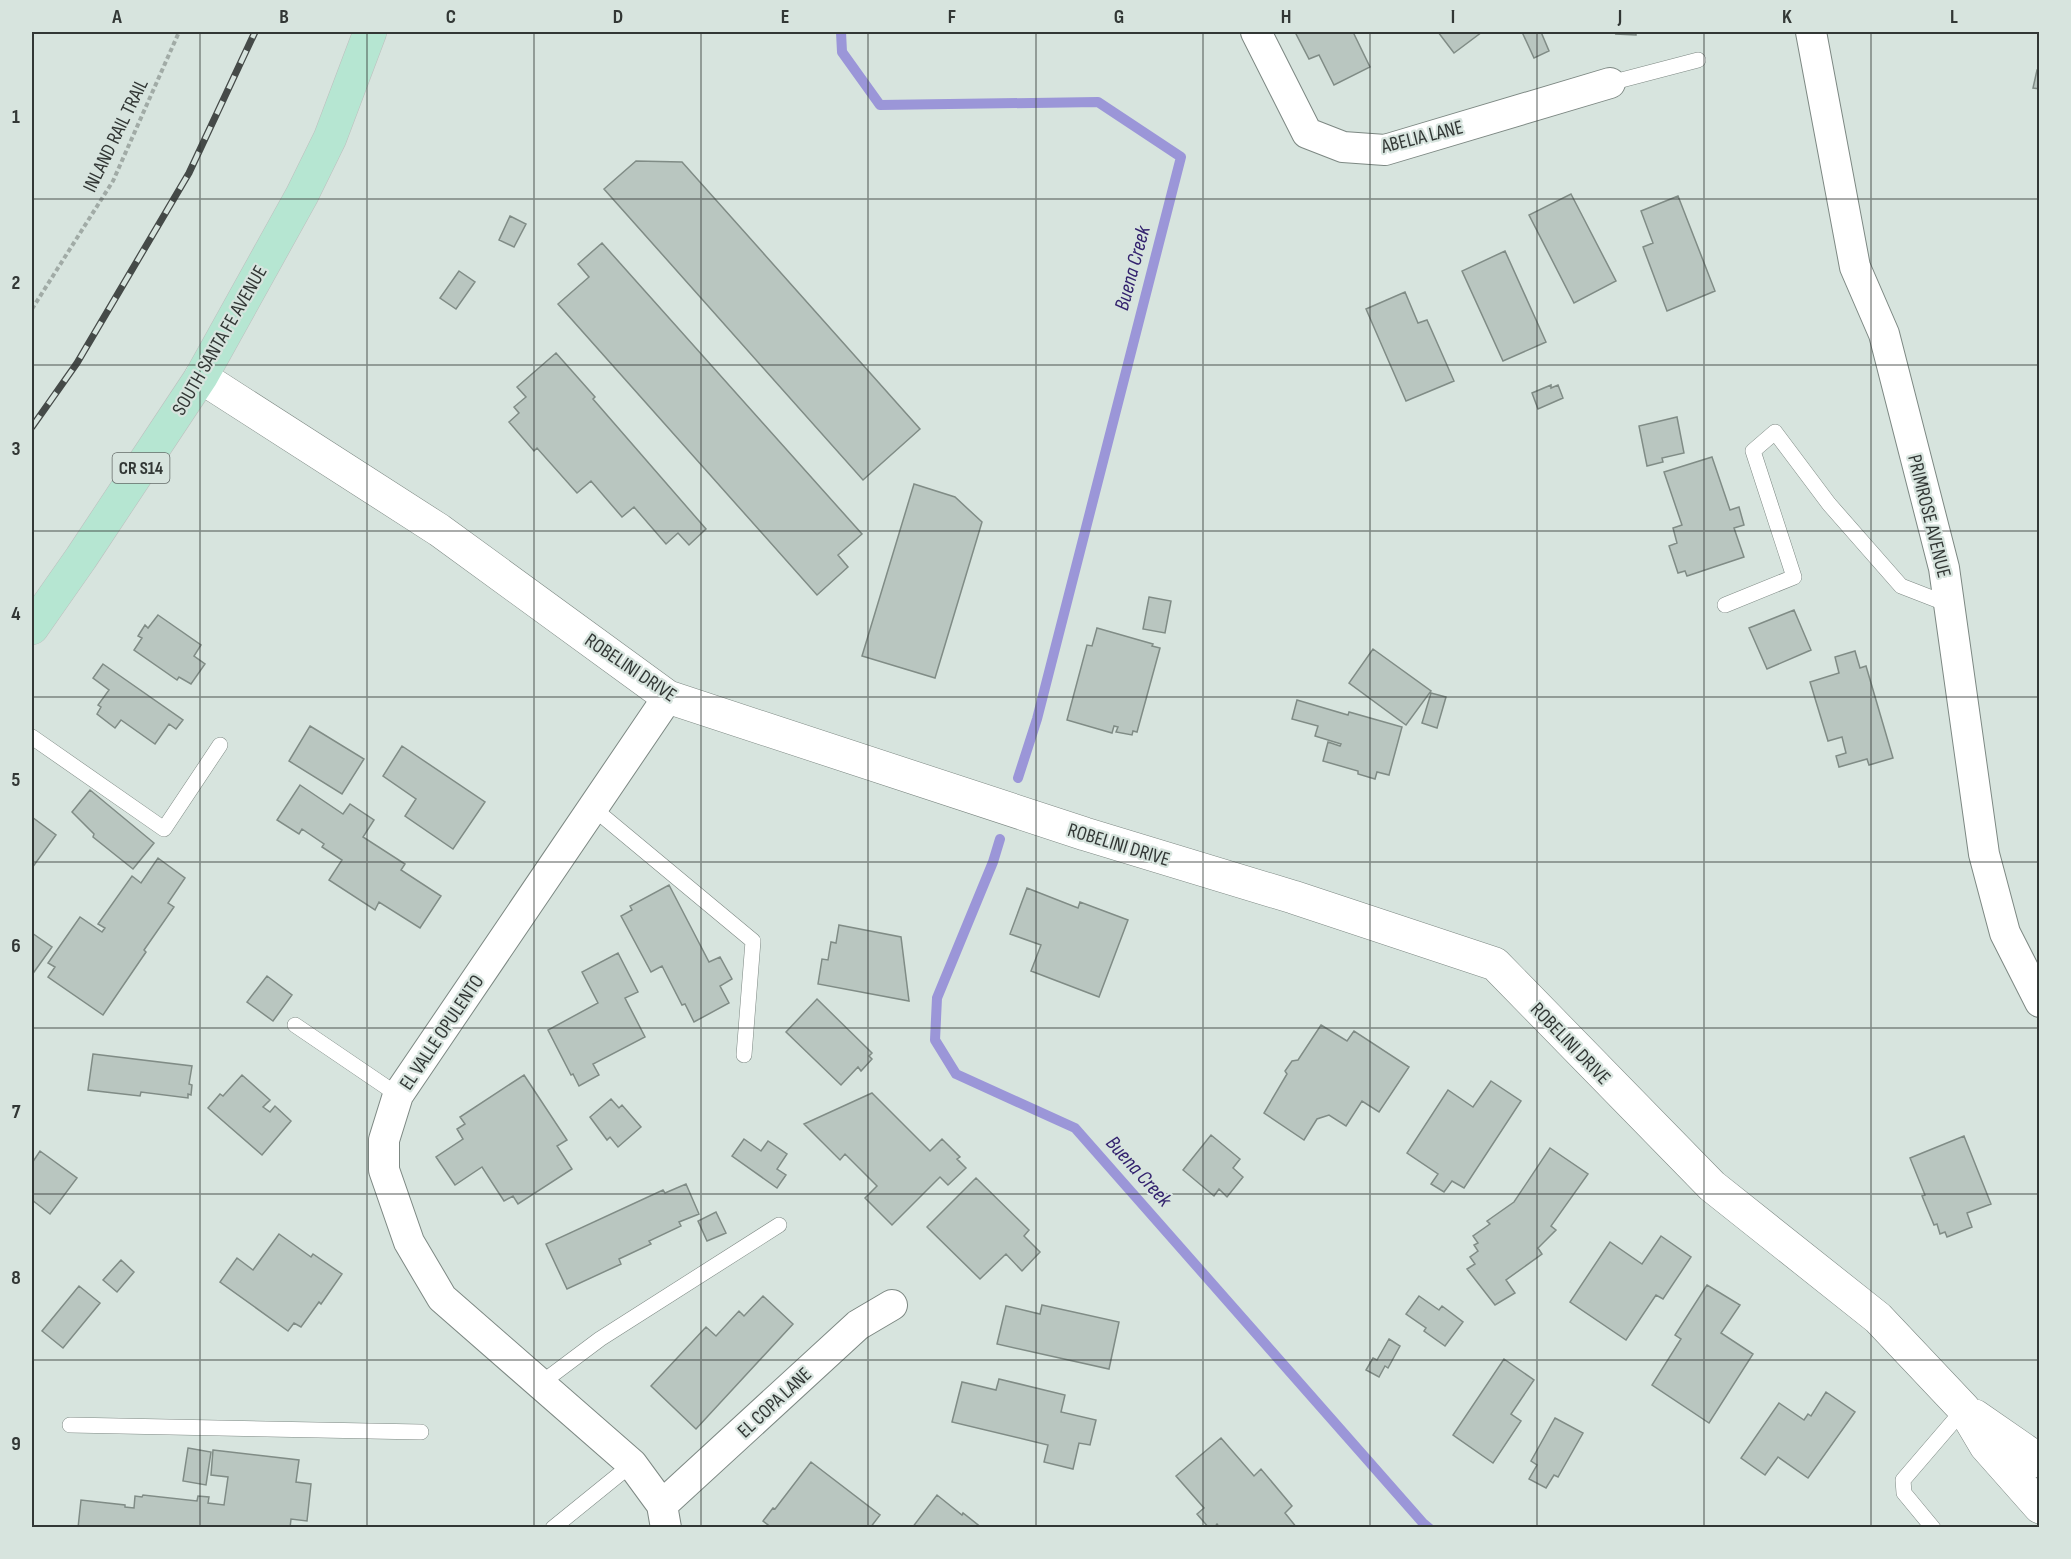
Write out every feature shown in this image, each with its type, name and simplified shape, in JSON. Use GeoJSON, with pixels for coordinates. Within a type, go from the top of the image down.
{"type":"FeatureCollection","features":[{"type":"Feature","properties":{"kind":"main road","name":"SOUTH SANTA FE AVENUE"},"geometry":{"type":"LineString","coordinates":[[32,628],[201,377],[302,195],[330,138],[370,32]]}},
{"type":"Feature","properties":{"kind":"main road","name":"ROBELINI DRIVE"},"geometry":{"type":"LineString","coordinates":[[201,377],[439,530],[668,698],[1085,834],[1293,897],[1496,964],[1712,1186],[1878,1318],[1964,1408]]}},
{"type":"Feature","properties":{"kind":"main road"},"geometry":{"type":"LineString","coordinates":[[1964,1408],[2040,1461]]}},
{"type":"Feature","properties":{"kind":"main road"},"geometry":{"type":"LineString","coordinates":[[1964,1408],[1986,1446],[2040,1507]]}},
{"type":"Feature","properties":{"kind":"street","name":"ABELIA LANE"},"geometry":{"type":"LineString","coordinates":[[1256,32],[1307,132],[1344,147],[1384,150],[1610,83]]}},
{"type":"Feature","properties":{"kind":"street","name":"PRIMROSE AVENUE"},"geometry":{"type":"LineString","coordinates":[[1811,32],[1854,267],[1884,334],[1944,568],[1984,854],[2005,933],[2040,1002]]}},
{"type":"Feature","properties":{"kind":"street","name":"EL VALLE OPULENTO"},"geometry":{"type":"LineString","coordinates":[[664,1516],[632,1464],[442,1298],[409,1242],[384,1170],[384,1140],[398,1095],[668,698]]}},
{"type":"Feature","properties":{"kind":"street","name":"EL COPA LANE"},"geometry":{"type":"LineString","coordinates":[[664,1516],[858,1325],[892,1305]]}},
{"type":"Feature","properties":{"kind":"lane"},"geometry":{"type":"LineString","coordinates":[[1610,83],[1698,60]]}},
{"type":"Feature","properties":{"kind":"lane"},"geometry":{"type":"LineString","coordinates":[[1725,605],[1794,577],[1753,451],[1775,432],[1829,504],[1901,586],[1950,605]]}},
{"type":"Feature","properties":{"kind":"lane"},"geometry":{"type":"LineString","coordinates":[[32,737],[164,829],[220,745]]}},
{"type":"Feature","properties":{"kind":"lane"},"geometry":{"type":"LineString","coordinates":[[593,807],[753,941],[744,1055]]}},
{"type":"Feature","properties":{"kind":"lane"},"geometry":{"type":"LineString","coordinates":[[295,1025],[398,1095]]}},
{"type":"Feature","properties":{"kind":"lane"},"geometry":{"type":"LineString","coordinates":[[540,1384],[600,1339],[779,1226]]}},
{"type":"Feature","properties":{"kind":"lane"},"geometry":{"type":"LineString","coordinates":[[1933,1527],[1904,1493],[1903,1480],[1964,1408]]}},
{"type":"Feature","properties":{"kind":"lane"},"geometry":{"type":"LineString","coordinates":[[70,1425],[421,1432]]}},
{"type":"Feature","properties":{"kind":"lane"},"geometry":{"type":"LineString","coordinates":[[553,1527],[632,1464]]}},
{"type":"Feature","properties":{"kind":"path","name":"INLAND RAIL TRAIL"},"geometry":{"type":"LineString","coordinates":[[32,309],[113,181],[179,32]]}},
{"type":"Feature","properties":{"kind":"building"},"geometry":{"type":"Polygon","coordinates":[[[1295,32],[1353,32],[1370,67],[1334,85],[1319,55],[1309,59],[1295,32]]]}},
{"type":"Feature","properties":{"kind":"building"},"geometry":{"type":"Polygon","coordinates":[[[1438,32],[1482,32],[1454,53],[1438,32]]]}},
{"type":"Feature","properties":{"kind":"building"},"geometry":{"type":"Polygon","coordinates":[[[1522,32],[1541,32],[1549,51],[1534,58],[1522,32]]]}},
{"type":"Feature","properties":{"kind":"building"},"geometry":{"type":"Polygon","coordinates":[[[1617,32],[1636,32],[1636,35],[1616,34],[1617,32]]]}},
{"type":"Feature","properties":{"kind":"building"},"geometry":{"type":"Polygon","coordinates":[[[2037,70],[2040,70],[2040,89],[2033,88],[2037,70]]]}},
{"type":"Feature","properties":{"kind":"building"},"geometry":{"type":"Polygon","coordinates":[[[636,161],[682,162],[920,429],[863,480],[604,189],[636,161]]]}},
{"type":"Feature","properties":{"kind":"building"},"geometry":{"type":"Polygon","coordinates":[[[1571,194],[1616,281],[1574,303],[1529,215],[1571,194]]]}},
{"type":"Feature","properties":{"kind":"building"},"geometry":{"type":"Polygon","coordinates":[[[1678,196],[1715,291],[1667,311],[1643,247],[1653,243],[1641,211],[1678,196]]]}},
{"type":"Feature","properties":{"kind":"building"},"geometry":{"type":"Polygon","coordinates":[[[510,216],[526,224],[514,247],[499,240],[510,216]]]}},
{"type":"Feature","properties":{"kind":"building"},"geometry":{"type":"Polygon","coordinates":[[[602,243],[862,534],[838,555],[848,567],[817,595],[558,304],[589,277],[578,264],[602,243]]]}},
{"type":"Feature","properties":{"kind":"building"},"geometry":{"type":"Polygon","coordinates":[[[1505,251],[1546,342],[1503,361],[1462,271],[1505,251]]]}},
{"type":"Feature","properties":{"kind":"building"},"geometry":{"type":"Polygon","coordinates":[[[459,271],[475,282],[456,309],[440,298],[459,271]]]}},
{"type":"Feature","properties":{"kind":"building"},"geometry":{"type":"Polygon","coordinates":[[[1405,292],[1418,323],[1427,320],[1454,381],[1406,401],[1366,309],[1405,292]]]}},
{"type":"Feature","properties":{"kind":"building"},"geometry":{"type":"Polygon","coordinates":[[[556,353],[706,529],[689,545],[678,533],[666,544],[634,507],[622,517],[591,481],[577,493],[537,448],[534,451],[509,422],[519,413],[514,407],[526,397],[517,387],[556,353]]]}},
{"type":"Feature","properties":{"kind":"building"},"geometry":{"type":"Polygon","coordinates":[[[1551,385],[1551,388],[1558,385],[1563,398],[1538,409],[1532,393],[1551,385]]]}},
{"type":"Feature","properties":{"kind":"building"},"geometry":{"type":"Polygon","coordinates":[[[1677,417],[1684,453],[1662,458],[1663,462],[1647,466],[1639,426],[1677,417]]]}},
{"type":"Feature","properties":{"kind":"building"},"geometry":{"type":"Polygon","coordinates":[[[1712,457],[1730,510],[1739,507],[1744,525],[1734,528],[1744,557],[1687,576],[1685,571],[1678,573],[1669,546],[1677,543],[1673,528],[1682,525],[1664,472],[1712,457]]]}},
{"type":"Feature","properties":{"kind":"building"},"geometry":{"type":"Polygon","coordinates":[[[914,484],[955,497],[982,522],[935,678],[862,656],[914,484]]]}},
{"type":"Feature","properties":{"kind":"building"},"geometry":{"type":"Polygon","coordinates":[[[1149,597],[1171,601],[1165,633],[1143,629],[1149,597]]]}},
{"type":"Feature","properties":{"kind":"building"},"geometry":{"type":"Polygon","coordinates":[[[1794,610],[1811,650],[1767,669],[1749,628],[1794,610]]]}},
{"type":"Feature","properties":{"kind":"building"},"geometry":{"type":"Polygon","coordinates":[[[158,615],[201,645],[194,656],[205,664],[191,684],[179,677],[177,680],[134,650],[142,638],[138,636],[145,625],[148,628],[158,615]]]}},
{"type":"Feature","properties":{"kind":"building"},"geometry":{"type":"Polygon","coordinates":[[[1097,628],[1160,648],[1137,732],[1133,731],[1132,735],[1116,732],[1118,727],[1114,726],[1112,733],[1067,720],[1087,645],[1092,646],[1097,628]]]}},
{"type":"Feature","properties":{"kind":"building"},"geometry":{"type":"Polygon","coordinates":[[[1373,649],[1431,691],[1406,725],[1349,683],[1373,649]]]}},
{"type":"Feature","properties":{"kind":"building"},"geometry":{"type":"Polygon","coordinates":[[[1855,651],[1860,668],[1866,666],[1893,758],[1869,765],[1867,759],[1839,767],[1836,756],[1846,753],[1842,737],[1828,741],[1810,682],[1839,673],[1835,657],[1855,651]]]}},
{"type":"Feature","properties":{"kind":"building"},"geometry":{"type":"Polygon","coordinates":[[[103,664],[183,720],[176,729],[169,724],[155,744],[121,720],[115,728],[97,714],[101,707],[98,705],[109,690],[93,678],[103,664]]]}},
{"type":"Feature","properties":{"kind":"building"},"geometry":{"type":"Polygon","coordinates":[[[1431,693],[1446,697],[1437,728],[1422,723],[1431,693]]]}},
{"type":"Feature","properties":{"kind":"building"},"geometry":{"type":"Polygon","coordinates":[[[1297,700],[1348,715],[1349,712],[1402,727],[1389,775],[1377,772],[1375,779],[1358,774],[1358,771],[1323,761],[1328,742],[1340,746],[1341,744],[1315,736],[1318,726],[1292,719],[1297,700]]]}},
{"type":"Feature","properties":{"kind":"building"},"geometry":{"type":"Polygon","coordinates":[[[310,726],[364,759],[342,794],[289,761],[310,726]]]}},
{"type":"Feature","properties":{"kind":"building"},"geometry":{"type":"Polygon","coordinates":[[[402,746],[485,802],[453,849],[405,816],[416,799],[383,776],[402,746]]]}},
{"type":"Feature","properties":{"kind":"building"},"geometry":{"type":"Polygon","coordinates":[[[300,785],[343,814],[350,804],[374,820],[363,837],[405,864],[401,870],[441,896],[420,928],[379,902],[375,910],[329,880],[342,860],[322,847],[324,844],[302,829],[299,834],[277,820],[300,785]]]}},
{"type":"Feature","properties":{"kind":"building"},"geometry":{"type":"Polygon","coordinates":[[[90,790],[154,843],[133,869],[93,837],[94,834],[72,812],[90,790]]]}},
{"type":"Feature","properties":{"kind":"building"},"geometry":{"type":"Polygon","coordinates":[[[32,817],[56,835],[32,868],[32,817]]]}},
{"type":"Feature","properties":{"kind":"building"},"geometry":{"type":"Polygon","coordinates":[[[158,858],[185,878],[168,903],[174,907],[103,1015],[48,977],[55,967],[48,963],[80,917],[102,932],[105,928],[98,924],[132,876],[141,883],[158,858]]]}},
{"type":"Feature","properties":{"kind":"building"},"geometry":{"type":"Polygon","coordinates":[[[669,885],[709,962],[720,957],[732,979],[720,986],[729,1003],[694,1022],[685,1004],[682,1005],[662,966],[651,972],[621,916],[632,910],[630,906],[669,885]]]}},
{"type":"Feature","properties":{"kind":"building"},"geometry":{"type":"Polygon","coordinates":[[[1027,888],[1078,908],[1080,902],[1128,920],[1099,997],[1031,971],[1041,945],[1010,934],[1027,888]]]}},
{"type":"Feature","properties":{"kind":"building"},"geometry":{"type":"Polygon","coordinates":[[[839,925],[901,937],[909,1001],[818,984],[822,959],[828,960],[831,942],[836,943],[839,925]]]}},
{"type":"Feature","properties":{"kind":"building"},"geometry":{"type":"Polygon","coordinates":[[[32,933],[52,947],[34,972],[32,970],[32,933]]]}},
{"type":"Feature","properties":{"kind":"building"},"geometry":{"type":"Polygon","coordinates":[[[618,953],[638,992],[625,998],[645,1037],[593,1064],[599,1075],[579,1086],[548,1030],[598,1003],[582,972],[618,953]]]}},
{"type":"Feature","properties":{"kind":"building"},"geometry":{"type":"Polygon","coordinates":[[[267,976],[292,995],[273,1021],[247,1002],[267,976]]]}},
{"type":"Feature","properties":{"kind":"building"},"geometry":{"type":"Polygon","coordinates":[[[817,999],[872,1053],[869,1056],[872,1059],[861,1071],[858,1067],[841,1085],[786,1032],[817,999]]]}},
{"type":"Feature","properties":{"kind":"building"},"geometry":{"type":"Polygon","coordinates":[[[1321,1025],[1347,1041],[1354,1031],[1409,1067],[1379,1112],[1362,1101],[1346,1126],[1329,1115],[1317,1119],[1304,1140],[1264,1113],[1287,1074],[1285,1071],[1292,1061],[1298,1060],[1321,1025]]]}},
{"type":"Feature","properties":{"kind":"building"},"geometry":{"type":"Polygon","coordinates":[[[93,1054],[192,1066],[189,1084],[192,1085],[191,1095],[188,1094],[188,1098],[141,1092],[140,1096],[88,1090],[93,1054]]]}},
{"type":"Feature","properties":{"kind":"building"},"geometry":{"type":"Polygon","coordinates":[[[242,1075],[270,1100],[263,1107],[270,1112],[275,1106],[291,1121],[262,1155],[208,1108],[220,1094],[223,1096],[242,1075]]]}},
{"type":"Feature","properties":{"kind":"building"},"geometry":{"type":"Polygon","coordinates":[[[524,1075],[567,1140],[557,1146],[572,1169],[518,1204],[513,1196],[504,1201],[482,1167],[455,1185],[436,1157],[463,1139],[457,1129],[465,1124],[460,1117],[524,1075]]]}},
{"type":"Feature","properties":{"kind":"building"},"geometry":{"type":"Polygon","coordinates":[[[1491,1081],[1521,1101],[1464,1188],[1452,1181],[1444,1192],[1431,1184],[1438,1174],[1407,1153],[1448,1090],[1473,1107],[1491,1081]]]}},
{"type":"Feature","properties":{"kind":"building"},"geometry":{"type":"Polygon","coordinates":[[[872,1093],[930,1151],[942,1139],[960,1157],[957,1159],[966,1168],[948,1185],[940,1177],[892,1225],[865,1198],[877,1186],[845,1154],[840,1160],[804,1124],[872,1093]]]}},
{"type":"Feature","properties":{"kind":"building"},"geometry":{"type":"Polygon","coordinates":[[[611,1099],[619,1108],[622,1105],[641,1127],[618,1147],[610,1137],[607,1140],[590,1117],[611,1099]]]}},
{"type":"Feature","properties":{"kind":"building"},"geometry":{"type":"Polygon","coordinates":[[[1211,1135],[1240,1159],[1233,1168],[1243,1177],[1227,1197],[1219,1189],[1214,1196],[1183,1170],[1211,1135]]]}},
{"type":"Feature","properties":{"kind":"building"},"geometry":{"type":"Polygon","coordinates":[[[1964,1136],[1991,1204],[1967,1213],[1972,1227],[1947,1237],[1945,1232],[1940,1234],[1937,1224],[1934,1225],[1910,1158],[1964,1136]]]}},
{"type":"Feature","properties":{"kind":"building"},"geometry":{"type":"Polygon","coordinates":[[[744,1139],[761,1151],[768,1141],[787,1154],[777,1169],[786,1175],[777,1188],[732,1156],[744,1139]]]}},
{"type":"Feature","properties":{"kind":"building"},"geometry":{"type":"Polygon","coordinates":[[[1550,1148],[1588,1174],[1551,1226],[1556,1230],[1538,1248],[1542,1254],[1506,1280],[1515,1293],[1495,1305],[1467,1269],[1475,1264],[1470,1257],[1478,1251],[1474,1245],[1478,1243],[1473,1236],[1490,1224],[1487,1221],[1514,1202],[1550,1148]]]}},
{"type":"Feature","properties":{"kind":"building"},"geometry":{"type":"Polygon","coordinates":[[[40,1151],[77,1178],[50,1214],[32,1200],[32,1163],[40,1151]]]}},
{"type":"Feature","properties":{"kind":"building"},"geometry":{"type":"Polygon","coordinates":[[[976,1178],[1029,1230],[1024,1236],[1040,1252],[1022,1271],[1006,1254],[980,1279],[927,1227],[976,1178]]]}},
{"type":"Feature","properties":{"kind":"building"},"geometry":{"type":"Polygon","coordinates":[[[686,1184],[699,1214],[679,1222],[681,1226],[619,1259],[621,1264],[567,1289],[546,1244],[663,1190],[665,1193],[686,1184]]]}},
{"type":"Feature","properties":{"kind":"building"},"geometry":{"type":"Polygon","coordinates":[[[716,1212],[726,1233],[707,1241],[698,1221],[716,1212]]]}},
{"type":"Feature","properties":{"kind":"building"},"geometry":{"type":"Polygon","coordinates":[[[279,1234],[311,1257],[313,1254],[342,1274],[301,1327],[294,1323],[288,1331],[220,1282],[237,1258],[253,1270],[279,1234]]]}},
{"type":"Feature","properties":{"kind":"building"},"geometry":{"type":"Polygon","coordinates":[[[1661,1236],[1691,1257],[1663,1299],[1656,1295],[1626,1340],[1570,1302],[1610,1242],[1642,1264],[1661,1236]]]}},
{"type":"Feature","properties":{"kind":"building"},"geometry":{"type":"Polygon","coordinates":[[[121,1260],[134,1272],[117,1292],[103,1280],[121,1260]]]}},
{"type":"Feature","properties":{"kind":"building"},"geometry":{"type":"Polygon","coordinates":[[[1707,1285],[1740,1305],[1721,1333],[1753,1354],[1709,1423],[1652,1385],[1681,1339],[1675,1335],[1707,1285]]]}},
{"type":"Feature","properties":{"kind":"building"},"geometry":{"type":"Polygon","coordinates":[[[79,1286],[100,1303],[63,1348],[42,1331],[79,1286]]]}},
{"type":"Feature","properties":{"kind":"building"},"geometry":{"type":"Polygon","coordinates":[[[763,1296],[793,1324],[696,1429],[651,1386],[706,1327],[716,1336],[739,1311],[744,1316],[763,1296]]]}},
{"type":"Feature","properties":{"kind":"building"},"geometry":{"type":"Polygon","coordinates":[[[1419,1296],[1439,1310],[1442,1306],[1463,1322],[1445,1346],[1424,1331],[1426,1328],[1406,1314],[1419,1296]]]}},
{"type":"Feature","properties":{"kind":"building"},"geometry":{"type":"Polygon","coordinates":[[[1042,1305],[1119,1322],[1109,1369],[997,1344],[1006,1306],[1040,1314],[1042,1305]]]}},
{"type":"Feature","properties":{"kind":"building"},"geometry":{"type":"Polygon","coordinates":[[[1389,1339],[1400,1346],[1388,1368],[1385,1366],[1379,1377],[1366,1370],[1373,1358],[1377,1360],[1389,1339]]]}},
{"type":"Feature","properties":{"kind":"building"},"geometry":{"type":"Polygon","coordinates":[[[1504,1359],[1534,1380],[1511,1414],[1521,1421],[1493,1463],[1453,1435],[1504,1359]]]}},
{"type":"Feature","properties":{"kind":"building"},"geometry":{"type":"Polygon","coordinates":[[[999,1379],[1065,1395],[1061,1412],[1096,1420],[1090,1445],[1079,1443],[1073,1469],[1044,1462],[1048,1445],[952,1422],[962,1382],[996,1390],[999,1379]]]}},
{"type":"Feature","properties":{"kind":"building"},"geometry":{"type":"Polygon","coordinates":[[[1826,1392],[1855,1412],[1808,1478],[1778,1457],[1765,1475],[1741,1458],[1779,1403],[1804,1420],[1808,1414],[1811,1416],[1826,1392]]]}},
{"type":"Feature","properties":{"kind":"building"},"geometry":{"type":"Polygon","coordinates":[[[1555,1418],[1583,1433],[1558,1477],[1554,1475],[1546,1488],[1529,1479],[1537,1465],[1531,1461],[1555,1418]]]}},
{"type":"Feature","properties":{"kind":"building"},"geometry":{"type":"Polygon","coordinates":[[[1221,1438],[1254,1476],[1261,1469],[1292,1506],[1285,1513],[1297,1528],[1220,1528],[1217,1524],[1214,1528],[1209,1528],[1197,1514],[1204,1508],[1176,1476],[1221,1438]]]}},
{"type":"Feature","properties":{"kind":"building"},"geometry":{"type":"Polygon","coordinates":[[[188,1448],[211,1452],[206,1485],[183,1481],[188,1448]]]}},
{"type":"Feature","properties":{"kind":"building"},"geometry":{"type":"Polygon","coordinates":[[[213,1450],[299,1460],[296,1482],[311,1484],[307,1521],[291,1519],[290,1528],[78,1528],[81,1500],[134,1508],[135,1496],[197,1501],[198,1496],[209,1497],[208,1503],[224,1505],[228,1477],[211,1475],[213,1450]]]}},
{"type":"Feature","properties":{"kind":"building"},"geometry":{"type":"Polygon","coordinates":[[[811,1462],[880,1515],[870,1528],[772,1528],[763,1521],[811,1462]]]}},
{"type":"Feature","properties":{"kind":"building"},"geometry":{"type":"Polygon","coordinates":[[[937,1495],[962,1515],[963,1513],[982,1528],[912,1528],[937,1495]]]}},
{"type":"Feature","properties":{"kind":"waterway","name":"Buena Creek"},"geometry":{"type":"LineString","coordinates":[[841,32],[842,52],[880,105],[1098,102],[1181,157],[1037,719],[1018,778]]}},
{"type":"Feature","properties":{"kind":"waterway","name":"Buena Creek"},"geometry":{"type":"LineString","coordinates":[[1000,839],[993,862],[937,998],[935,1040],[956,1074],[1075,1128],[1429,1528]]}},
{"type":"Feature","properties":{"kind":"railway"},"geometry":{"type":"LineString","coordinates":[[32,427],[77,363],[189,173],[255,32]]}}]}
